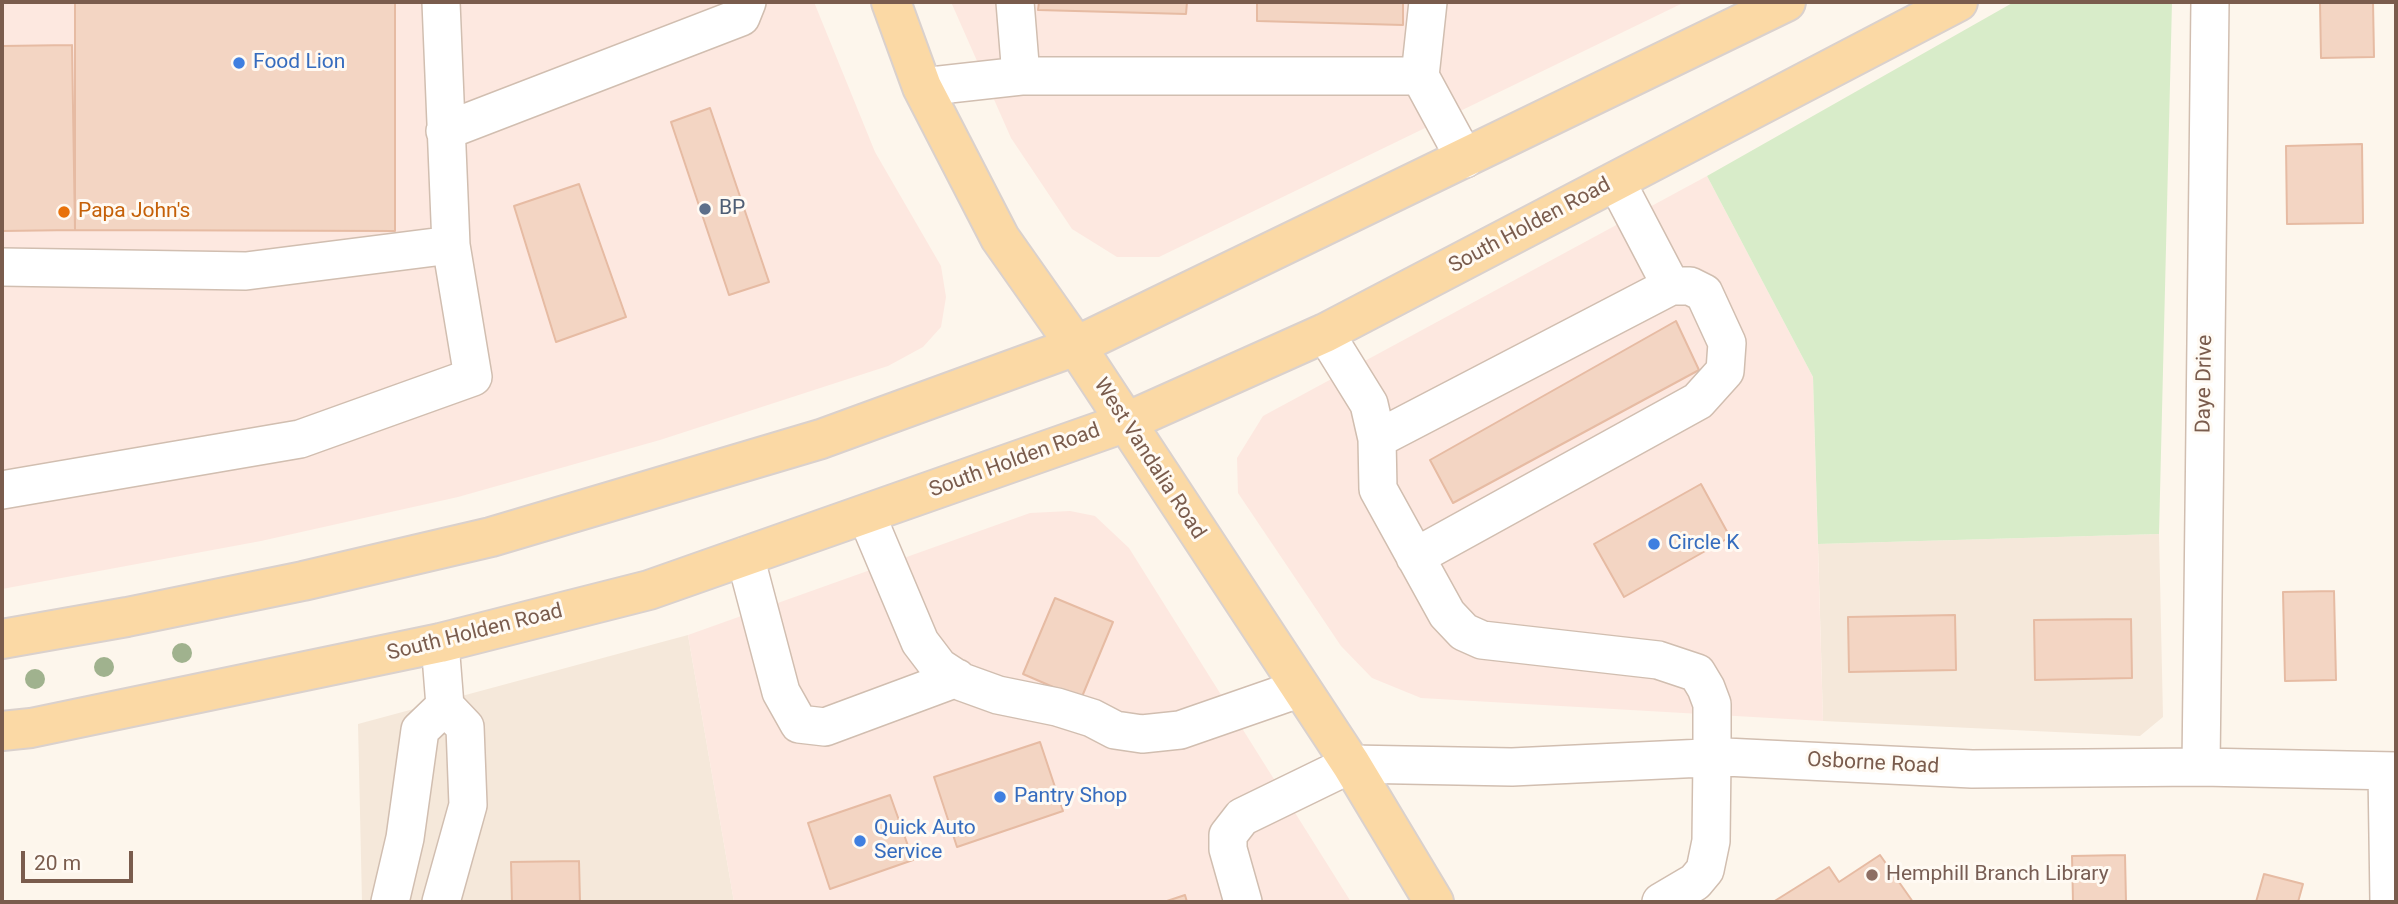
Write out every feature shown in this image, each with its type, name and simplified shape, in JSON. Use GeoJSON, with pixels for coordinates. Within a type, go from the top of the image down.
{"type":"FeatureCollection","features":[{"type":"Feature","properties":{"kind":"main road","name":"West Vandalia Road"},"geometry":{"type":"LineString","coordinates":[[891,2],[922,87],[1000,237],[1076,346],[1124,423],[1351,764],[1434,902]]}},
{"type":"Feature","properties":{"kind":"main road"},"geometry":{"type":"LineString","coordinates":[[2,639],[127,618],[303,581],[491,537],[821,439],[1076,346],[1786,2]]}},
{"type":"Feature","properties":{"kind":"main road","name":"South Holden Road"},"geometry":{"type":"LineString","coordinates":[[2,731],[31,728],[440,643],[649,590],[1124,423],[1325,333],[1958,2]]}},
{"type":"Feature","properties":{"kind":"street"},"geometry":{"type":"LineString","coordinates":[[2,490],[300,439],[473,377],[451,245],[441,2]]}},
{"type":"Feature","properties":{"kind":"street"},"geometry":{"type":"LineString","coordinates":[[445,131],[741,17],[747,2]]}},
{"type":"Feature","properties":{"kind":"street"},"geometry":{"type":"LineString","coordinates":[[1015,2],[1021,76]]}},
{"type":"Feature","properties":{"kind":"street"},"geometry":{"type":"LineString","coordinates":[[1429,2],[1420,76],[1465,159]]}},
{"type":"Feature","properties":{"kind":"street","name":"Daye Drive"},"geometry":{"type":"LineString","coordinates":[[2200,767],[2210,2]]}},
{"type":"Feature","properties":{"kind":"street"},"geometry":{"type":"LineString","coordinates":[[922,87],[1021,76],[1420,76]]}},
{"type":"Feature","properties":{"kind":"street"},"geometry":{"type":"LineString","coordinates":[[1616,181],[1671,286]]}},
{"type":"Feature","properties":{"kind":"street"},"geometry":{"type":"LineString","coordinates":[[2,267],[246,271],[451,245]]}},
{"type":"Feature","properties":{"kind":"street"},"geometry":{"type":"LineString","coordinates":[[1377,439],[1671,286],[1690,286],[1704,293],[1727,343],[1726,371],[1698,401],[1415,557]]}},
{"type":"Feature","properties":{"kind":"street"},"geometry":{"type":"LineString","coordinates":[[1325,333],[1369,404],[1377,439],[1378,489],[1447,614],[1464,632],[1482,640],[1658,660],[1697,673],[1712,704],[1711,841],[1705,870],[1695,883],[1661,902]]}},
{"type":"Feature","properties":{"kind":"street"},"geometry":{"type":"LineString","coordinates":[[866,514],[920,642],[939,667],[957,678],[998,695],[1041,702],[1092,718],[1115,730],[1142,734],[1180,730],[1301,688]]}},
{"type":"Feature","properties":{"kind":"street"},"geometry":{"type":"LineString","coordinates":[[745,556],[781,692],[799,724],[825,727],[957,678]]}},
{"type":"Feature","properties":{"kind":"street"},"geometry":{"type":"LineString","coordinates":[[440,643],[445,706],[465,727],[468,805],[441,902]]}},
{"type":"Feature","properties":{"kind":"street"},"geometry":{"type":"LineString","coordinates":[[390,902],[405,838],[420,730],[445,706]]}},
{"type":"Feature","properties":{"kind":"street","name":"Osborne Road"},"geometry":{"type":"LineString","coordinates":[[1351,764],[1512,767],[1712,758],[1972,769],[2200,767],[2392,771]]}},
{"type":"Feature","properties":{"kind":"street"},"geometry":{"type":"LineString","coordinates":[[1243,902],[1228,849],[1228,835],[1242,817],[1351,764]]}},
{"type":"Feature","properties":{"kind":"street"},"geometry":{"type":"LineString","coordinates":[[2389,902],[2392,771]]}},
{"type":"Feature","properties":{"kind":"shaded area"},"geometry":{"type":"Polygon","coordinates":[[[2,2],[814,2],[875,152],[941,266],[946,297],[941,327],[923,347],[888,366],[660,440],[458,497],[261,541],[2,589],[2,2]]]}},
{"type":"Feature","properties":{"kind":"shaded area"},"geometry":{"type":"Polygon","coordinates":[[[951,2],[1685,2],[1159,257],[1117,257],[1072,229],[1011,138],[951,2]]]}},
{"type":"Feature","properties":{"kind":"shaded area"},"geometry":{"type":"Polygon","coordinates":[[[1707,176],[1813,377],[1823,721],[1421,698],[1372,678],[1341,646],[1238,493],[1237,458],[1263,416],[1707,176]]]}},
{"type":"Feature","properties":{"kind":"shaded area"},"geometry":{"type":"Polygon","coordinates":[[[1070,511],[1095,516],[1129,548],[1351,902],[734,902],[688,635],[1030,513],[1070,511]]]}},
{"type":"Feature","properties":{"kind":"shaded area"},"geometry":{"type":"Polygon","coordinates":[[[2159,534],[2163,717],[2140,736],[1823,721],[1818,544],[2159,534]]]}},
{"type":"Feature","properties":{"kind":"shaded area"},"geometry":{"type":"Polygon","coordinates":[[[688,635],[734,902],[362,902],[358,724],[688,635]]]}},
{"type":"Feature","properties":{"kind":"green space"},"geometry":{"type":"Polygon","coordinates":[[[2014,2],[2172,2],[2159,534],[1818,544],[1813,377],[1707,176],[2014,2]]]}},
{"type":"Feature","properties":{"kind":"building"},"geometry":{"type":"Polygon","coordinates":[[[75,2],[395,2],[395,231],[75,230],[75,2]]]}},
{"type":"Feature","properties":{"kind":"building"},"geometry":{"type":"Polygon","coordinates":[[[1039,2],[1187,2],[1186,14],[1038,10],[1039,2]]]}},
{"type":"Feature","properties":{"kind":"building"},"geometry":{"type":"Polygon","coordinates":[[[1257,2],[1403,2],[1403,25],[1257,21],[1257,2]]]}},
{"type":"Feature","properties":{"kind":"building"},"geometry":{"type":"Polygon","coordinates":[[[2320,2],[2373,2],[2374,57],[2321,58],[2320,2]]]}},
{"type":"Feature","properties":{"kind":"building"},"geometry":{"type":"Polygon","coordinates":[[[72,45],[75,230],[2,231],[2,46],[72,45]]]}},
{"type":"Feature","properties":{"kind":"building"},"geometry":{"type":"Polygon","coordinates":[[[710,108],[769,282],[729,295],[671,122],[710,108]]]}},
{"type":"Feature","properties":{"kind":"building"},"geometry":{"type":"Polygon","coordinates":[[[2362,144],[2363,223],[2287,224],[2286,146],[2362,144]]]}},
{"type":"Feature","properties":{"kind":"building"},"geometry":{"type":"Polygon","coordinates":[[[579,184],[626,317],[556,342],[514,206],[579,184]]]}},
{"type":"Feature","properties":{"kind":"building"},"geometry":{"type":"Polygon","coordinates":[[[1676,321],[1699,370],[1453,503],[1430,460],[1676,321]]]}},
{"type":"Feature","properties":{"kind":"building"},"geometry":{"type":"Polygon","coordinates":[[[1701,484],[1730,537],[1624,597],[1594,544],[1701,484]]]}},
{"type":"Feature","properties":{"kind":"building"},"geometry":{"type":"Polygon","coordinates":[[[2334,591],[2336,680],[2285,681],[2283,592],[2334,591]]]}},
{"type":"Feature","properties":{"kind":"building"},"geometry":{"type":"Polygon","coordinates":[[[1055,598],[1113,622],[1081,699],[1023,674],[1055,598]]]}},
{"type":"Feature","properties":{"kind":"building"},"geometry":{"type":"Polygon","coordinates":[[[1955,615],[1956,670],[1849,672],[1848,617],[1955,615]]]}},
{"type":"Feature","properties":{"kind":"building"},"geometry":{"type":"Polygon","coordinates":[[[2131,619],[2132,678],[2035,680],[2034,620],[2131,619]]]}},
{"type":"Feature","properties":{"kind":"building"},"geometry":{"type":"Polygon","coordinates":[[[1040,742],[1063,811],[957,847],[934,777],[1040,742]]]}},
{"type":"Feature","properties":{"kind":"building"},"geometry":{"type":"Polygon","coordinates":[[[890,795],[913,860],[830,889],[808,823],[890,795]]]}},
{"type":"Feature","properties":{"kind":"building","name":"Hemphill Branch Library"},"geometry":{"type":"Polygon","coordinates":[[[1880,855],[1913,902],[1773,902],[1829,867],[1839,882],[1880,855]]]}},
{"type":"Feature","properties":{"kind":"building"},"geometry":{"type":"Polygon","coordinates":[[[2125,855],[2126,902],[2073,902],[2072,856],[2125,855]]]}},
{"type":"Feature","properties":{"kind":"building"},"geometry":{"type":"Polygon","coordinates":[[[579,861],[580,902],[512,902],[511,862],[579,861]]]}},
{"type":"Feature","properties":{"kind":"building"},"geometry":{"type":"Polygon","coordinates":[[[2264,874],[2303,884],[2298,902],[2256,902],[2264,874]]]}},
{"type":"Feature","properties":{"kind":"building"},"geometry":{"type":"Polygon","coordinates":[[[1185,895],[1187,902],[1164,902],[1185,895]]]}},
{"type":"Feature","properties":{"kind":"place","name":"Food Lion"},"geometry":{"type":"Point","coordinates":[239,63]}},
{"type":"Feature","properties":{"kind":"place","name":"BP"},"geometry":{"type":"Point","coordinates":[705,209]}},
{"type":"Feature","properties":{"kind":"place","name":"Papa John's"},"geometry":{"type":"Point","coordinates":[64,212]}},
{"type":"Feature","properties":{"kind":"place","name":"Circle K"},"geometry":{"type":"Point","coordinates":[1654,544]}},
{"type":"Feature","properties":{"kind":"place","name":"Pantry Shop"},"geometry":{"type":"Point","coordinates":[1000,797]}},
{"type":"Feature","properties":{"kind":"place","name":"Quick Auto Service"},"geometry":{"type":"Point","coordinates":[860,841]}},
{"type":"Feature","properties":{"kind":"place","name":"Hemphill Branch Library"},"geometry":{"type":"Point","coordinates":[1872,875]}}]}
